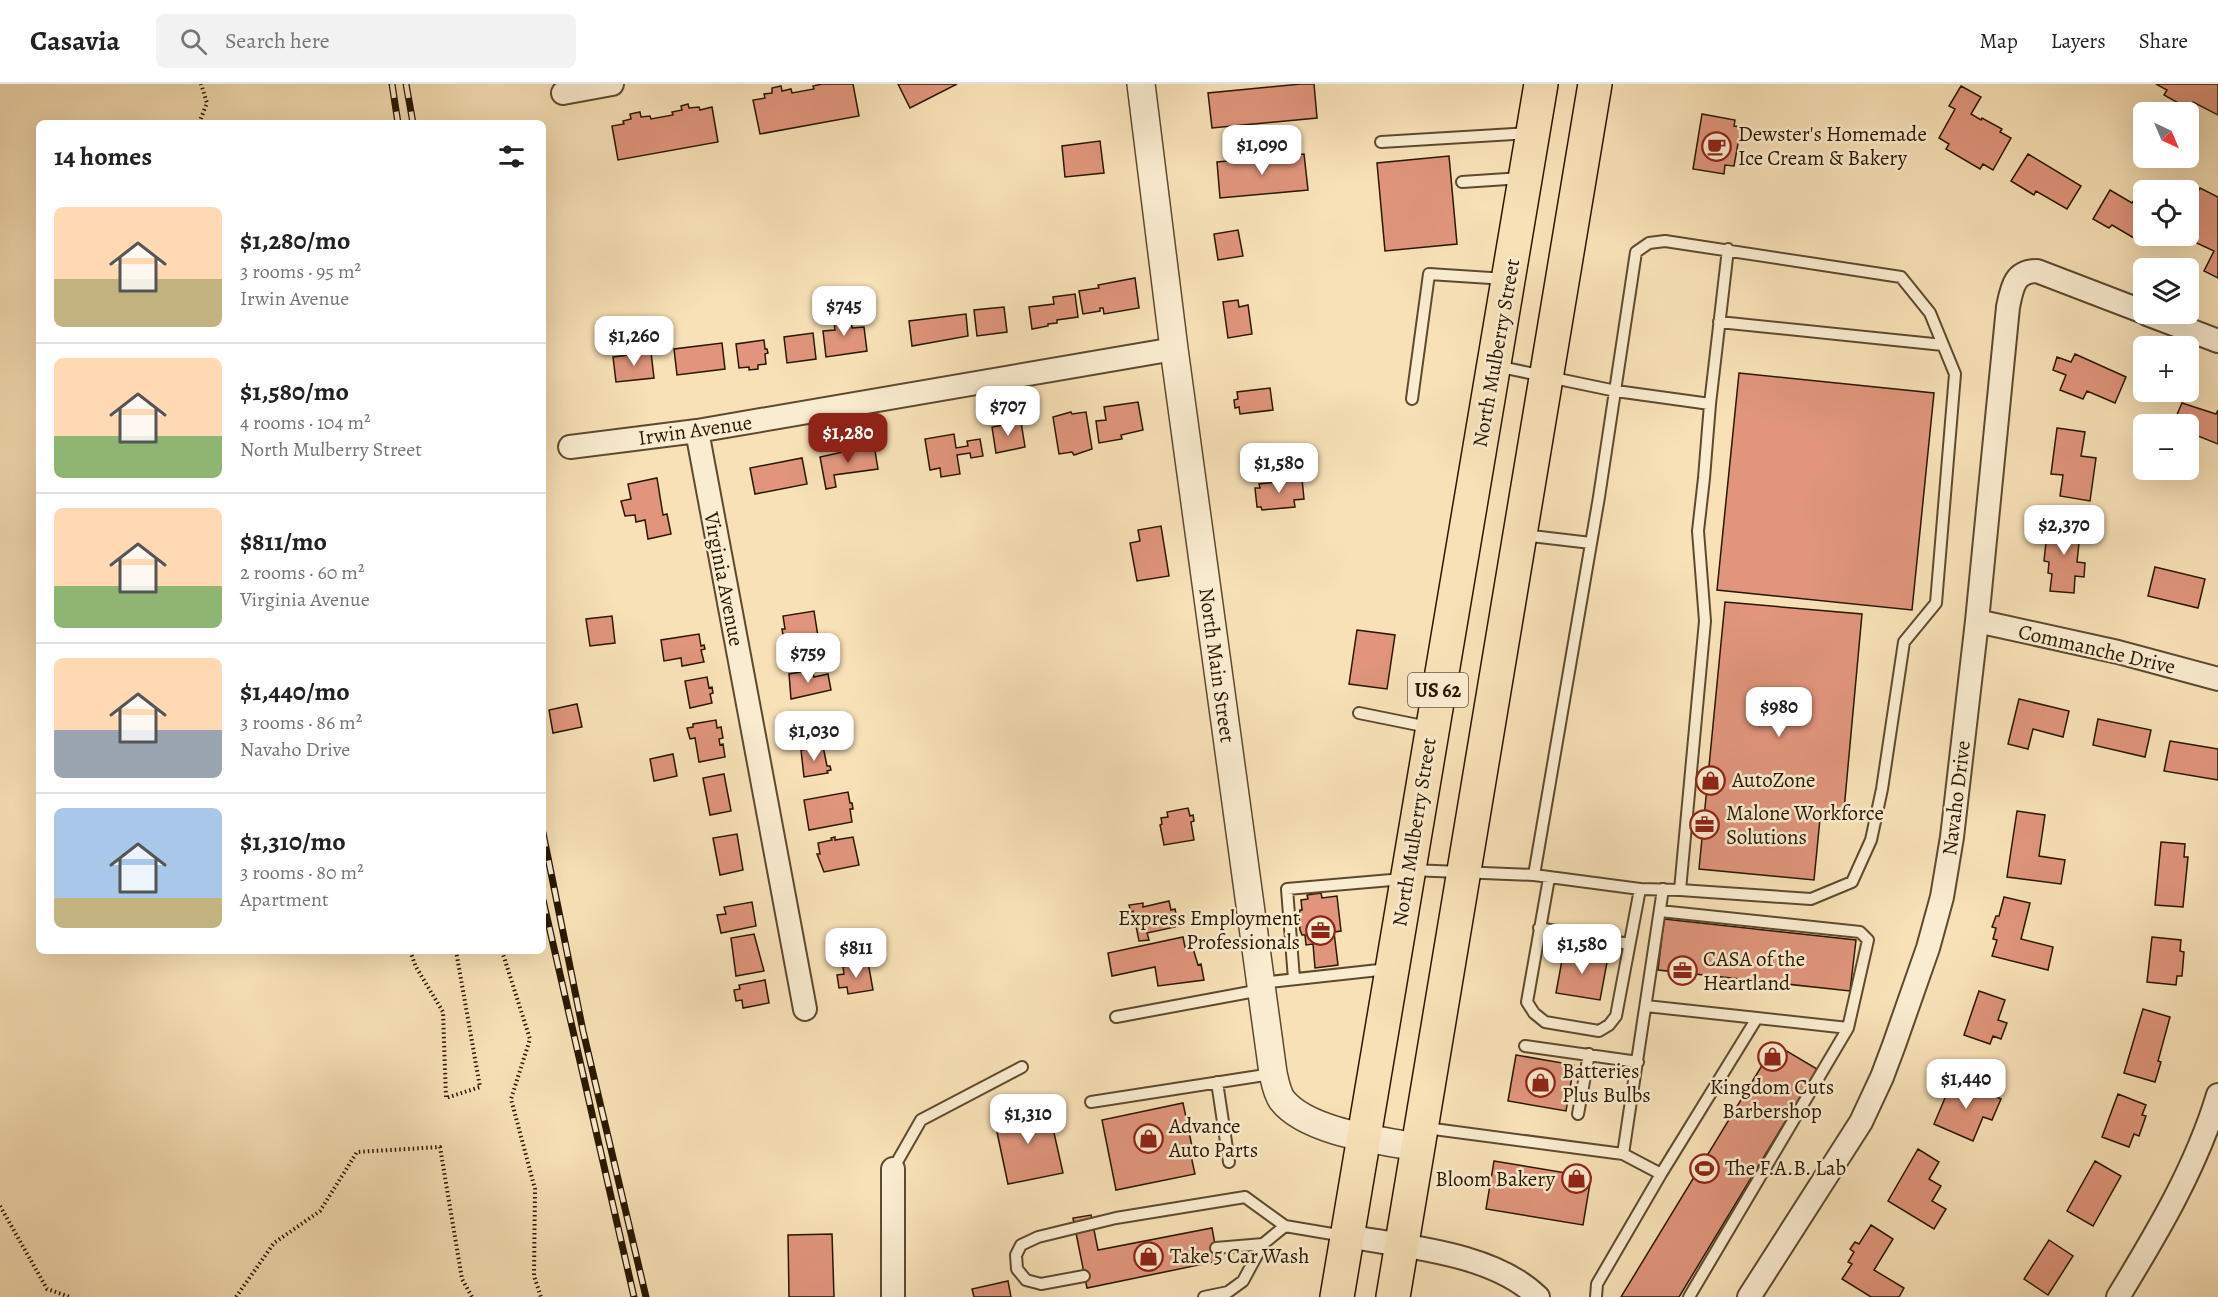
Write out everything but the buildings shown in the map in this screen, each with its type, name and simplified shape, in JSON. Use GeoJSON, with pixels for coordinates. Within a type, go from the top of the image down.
{"type":"FeatureCollection","features":[{"type":"Feature","properties":{"kind":"main road","name":"North Mulberry Street"},"geometry":{"type":"LineString","coordinates":[[1337,1297],[1541,84]]}},
{"type":"Feature","properties":{"kind":"main road","name":"US 62"},"geometry":{"type":"LineString","coordinates":[[1393,1297],[1595,84]]}},
{"type":"Feature","properties":{"kind":"street"},"geometry":{"type":"LineString","coordinates":[[562,93],[612,84]]}},
{"type":"Feature","properties":{"kind":"street","name":"North Main Street"},"geometry":{"type":"LineString","coordinates":[[1141,84],[1174,349],[1273,1074],[1281,1099],[1294,1111],[1317,1123],[1365,1137],[1419,1137]]}},
{"type":"Feature","properties":{"kind":"street","name":"Navaho Drive"},"geometry":{"type":"LineString","coordinates":[[1749,1297],[1861,1122],[1882,1077],[1924,958],[1948,869],[2012,286],[2027,271],[2037,271],[2133,308]]}},
{"type":"Feature","properties":{"kind":"street"},"geometry":{"type":"LineString","coordinates":[[2174,324],[2218,341]]}},
{"type":"Feature","properties":{"kind":"street","name":"Irwin Avenue"},"geometry":{"type":"LineString","coordinates":[[570,447],[697,431],[1174,349]]}},
{"type":"Feature","properties":{"kind":"street","name":"Virginia Avenue"},"geometry":{"type":"LineString","coordinates":[[697,431],[804,1009]]}},
{"type":"Feature","properties":{"kind":"street","name":"Commanche Drive"},"geometry":{"type":"LineString","coordinates":[[1977,621],[2118,652],[2218,679]]}},
{"type":"Feature","properties":{"kind":"street"},"geometry":{"type":"LineString","coordinates":[[2118,1297],[2186,1177],[2201,1145],[2217,1099]]}},
{"type":"Feature","properties":{"kind":"street"},"geometry":{"type":"LineString","coordinates":[[893,1169],[893,1297]]}},
{"type":"Feature","properties":{"kind":"street"},"geometry":{"type":"LineString","coordinates":[[1347,1236],[1464,1259],[1498,1271],[1521,1283],[1538,1297]]}},
{"type":"Feature","properties":{"kind":"lane"},"geometry":{"type":"LineString","coordinates":[[1381,142],[1533,133]]}},
{"type":"Feature","properties":{"kind":"lane"},"geometry":{"type":"LineString","coordinates":[[1462,182],[1526,177]]}},
{"type":"Feature","properties":{"kind":"lane"},"geometry":{"type":"LineString","coordinates":[[1294,979],[1287,889],[1407,874],[1463,873],[1534,875],[1640,889],[1811,899],[1852,882],[1871,840],[1882,789],[1904,642],[1936,603],[1955,374],[1930,313],[1901,277],[1665,241],[1649,243],[1636,252],[1616,391],[1534,875]]}},
{"type":"Feature","properties":{"kind":"lane"},"geometry":{"type":"LineString","coordinates":[[1680,890],[1705,621],[1698,531],[1728,249]]}},
{"type":"Feature","properties":{"kind":"lane"},"geometry":{"type":"LineString","coordinates":[[1412,399],[1430,274],[1509,279]]}},
{"type":"Feature","properties":{"kind":"lane"},"geometry":{"type":"LineString","coordinates":[[1719,322],[1943,345]]}},
{"type":"Feature","properties":{"kind":"lane"},"geometry":{"type":"LineString","coordinates":[[1493,365],[1616,391],[1710,404]]}},
{"type":"Feature","properties":{"kind":"lane"},"geometry":{"type":"LineString","coordinates":[[1519,534],[1591,543]]}},
{"type":"Feature","properties":{"kind":"lane"},"geometry":{"type":"LineString","coordinates":[[1359,713],[1432,727]]}},
{"type":"Feature","properties":{"kind":"lane"},"geometry":{"type":"LineString","coordinates":[[1549,878],[1527,1002],[1534,1013],[1545,1022],[1599,1031],[1609,1025],[1616,1016],[1640,889]]}},
{"type":"Feature","properties":{"kind":"lane"},"geometry":{"type":"LineString","coordinates":[[1623,1154],[1664,889]]}},
{"type":"Feature","properties":{"kind":"lane"},"geometry":{"type":"LineString","coordinates":[[1660,911],[1860,932],[1868,940],[1848,1028],[1689,1297]]}},
{"type":"Feature","properties":{"kind":"lane"},"geometry":{"type":"LineString","coordinates":[[1539,928],[1629,944]]}},
{"type":"Feature","properties":{"kind":"lane"},"geometry":{"type":"LineString","coordinates":[[1116,1017],[1294,979],[1392,969]]}},
{"type":"Feature","properties":{"kind":"lane"},"geometry":{"type":"LineString","coordinates":[[1646,1006],[1848,1028]]}},
{"type":"Feature","properties":{"kind":"lane"},"geometry":{"type":"LineString","coordinates":[[1596,1297],[1597,1284],[1756,1018]]}},
{"type":"Feature","properties":{"kind":"lane"},"geometry":{"type":"LineString","coordinates":[[1525,1046],[1638,1062]]}},
{"type":"Feature","properties":{"kind":"lane"},"geometry":{"type":"LineString","coordinates":[[1578,1113],[1589,1054]]}},
{"type":"Feature","properties":{"kind":"lane"},"geometry":{"type":"LineString","coordinates":[[893,1169],[921,1120],[1022,1066]]}},
{"type":"Feature","properties":{"kind":"lane"},"geometry":{"type":"LineString","coordinates":[[1091,1102],[1273,1074]]}},
{"type":"Feature","properties":{"kind":"lane"},"geometry":{"type":"LineString","coordinates":[[1217,1082],[1229,1162]]}},
{"type":"Feature","properties":{"kind":"lane"},"geometry":{"type":"LineString","coordinates":[[1419,1137],[1623,1154],[1661,1174]]}},
{"type":"Feature","properties":{"kind":"lane"},"geometry":{"type":"LineString","coordinates":[[1084,1276],[1041,1284],[1026,1280],[1017,1269],[1016,1255],[1021,1245],[1038,1236],[1116,1218],[1245,1197],[1285,1226],[1347,1236]]}},
{"type":"Feature","properties":{"kind":"lane"},"geometry":{"type":"LineString","coordinates":[[1204,1297],[1228,1292],[1243,1281],[1263,1244],[1285,1226]]}},
{"type":"Feature","properties":{"kind":"lane"},"geometry":{"type":"LineString","coordinates":[[1216,1248],[1263,1244]]}},
{"type":"Feature","properties":{"kind":"path"},"geometry":{"type":"LineString","coordinates":[[200,120],[207,103],[201,84]]}},
{"type":"Feature","properties":{"kind":"path"},"geometry":{"type":"LineString","coordinates":[[411,954],[416,967],[443,1012],[446,1098],[480,1087],[457,954]]}},
{"type":"Feature","properties":{"kind":"path"},"geometry":{"type":"LineString","coordinates":[[503,954],[530,1039],[511,1099],[536,1189],[534,1276],[541,1297]]}},
{"type":"Feature","properties":{"kind":"path"},"geometry":{"type":"LineString","coordinates":[[236,1297],[274,1243],[320,1211],[357,1152],[440,1147],[462,1279],[472,1297]]}},
{"type":"Feature","properties":{"kind":"path"},"geometry":{"type":"LineString","coordinates":[[0,1206],[47,1289],[70,1297]]}},
{"type":"Feature","properties":{"kind":"railway"},"geometry":{"type":"LineString","coordinates":[[392,84],[398,120]]}},
{"type":"Feature","properties":{"kind":"railway"},"geometry":{"type":"LineString","coordinates":[[406,84],[412,120]]}},
{"type":"Feature","properties":{"kind":"railway"},"geometry":{"type":"LineString","coordinates":[[546,848],[583,1031],[646,1297]]}},
{"type":"Feature","properties":{"kind":"railway"},"geometry":{"type":"LineString","coordinates":[[546,913],[634,1297]]}},
{"type":"Feature","properties":{"kind":"place","name":"Dewster's Homemade Ice Cream & Bakery"},"geometry":{"type":"Point","coordinates":[1717,146]}},
{"type":"Feature","properties":{"kind":"place","name":"AutoZone"},"geometry":{"type":"Point","coordinates":[1711,780]}},
{"type":"Feature","properties":{"kind":"place","name":"Malone Workforce Solutions"},"geometry":{"type":"Point","coordinates":[1705,825]}},
{"type":"Feature","properties":{"kind":"place","name":"Express Employment Professionals"},"geometry":{"type":"Point","coordinates":[1321,930]}},
{"type":"Feature","properties":{"kind":"place","name":"CASA of the Heartland"},"geometry":{"type":"Point","coordinates":[1682,971]}},
{"type":"Feature","properties":{"kind":"place","name":"Kingdom Cuts Barbershop"},"geometry":{"type":"Point","coordinates":[1772,1056]}},
{"type":"Feature","properties":{"kind":"place","name":"Batteries Plus Bulbs"},"geometry":{"type":"Point","coordinates":[1541,1083]}},
{"type":"Feature","properties":{"kind":"place","name":"Advance Auto Parts"},"geometry":{"type":"Point","coordinates":[1148,1138]}},
{"type":"Feature","properties":{"kind":"place","name":"The F.A.B. Lab"},"geometry":{"type":"Point","coordinates":[1704,1168]}},
{"type":"Feature","properties":{"kind":"place","name":"Bloom Bakery"},"geometry":{"type":"Point","coordinates":[1576,1179]}},
{"type":"Feature","properties":{"kind":"place","name":"Take 5 Car Wash"},"geometry":{"type":"Point","coordinates":[1149,1256]}}]}
